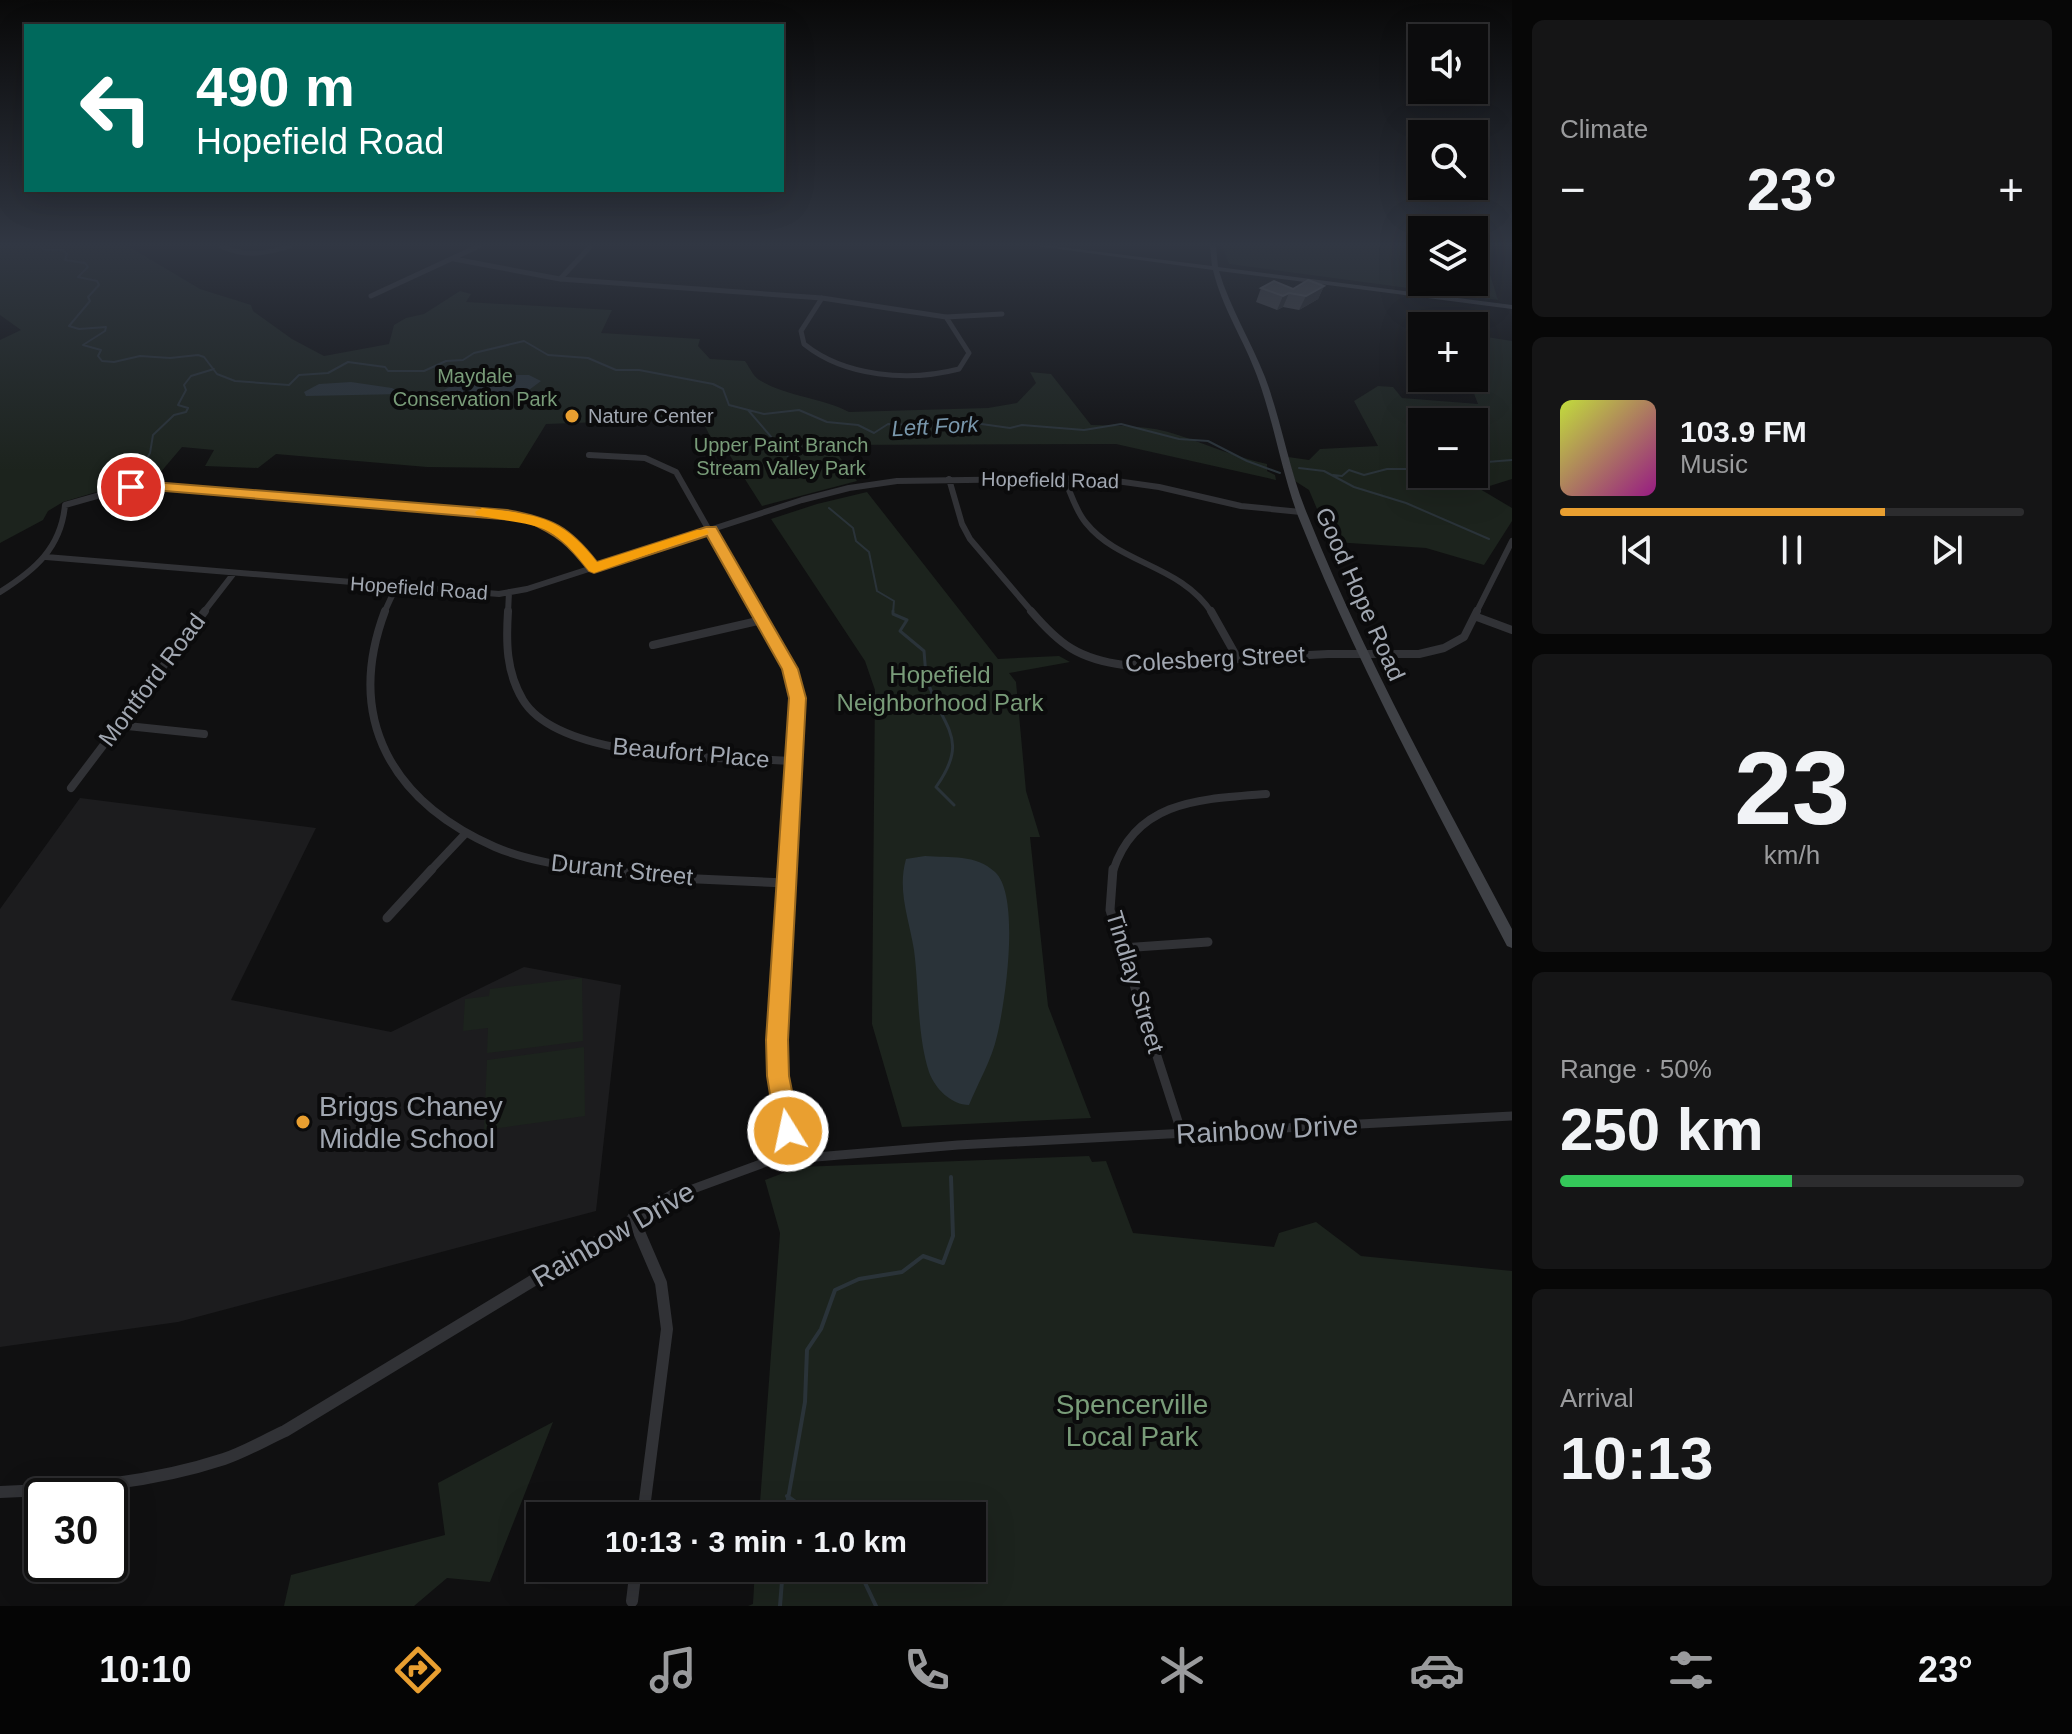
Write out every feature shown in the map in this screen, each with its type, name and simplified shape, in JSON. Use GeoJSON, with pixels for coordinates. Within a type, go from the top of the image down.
{"type":"FeatureCollection","features":[{"type":"Feature","properties":{"kind":"street"},"geometry":{"type":"LineString","coordinates":[[807,321],[801,331],[804,344],[825,359],[874,372],[934,375],[959,369],[969,353],[949,321]]}},
{"type":"Feature","properties":{"kind":"street","name":"Good Hope Road"},"geometry":{"type":"LineString","coordinates":[[1237,321],[1263,380],[1286,473],[1362,654],[1512,942]]}},
{"type":"Feature","properties":{"kind":"street"},"geometry":{"type":"LineString","coordinates":[[589,455],[635,455],[669,467],[683,481],[795,683],[794,761],[777,1040],[778,1076],[793,1158]]}},
{"type":"Feature","properties":{"kind":"street","name":"Hopefield Road"},"geometry":{"type":"LineString","coordinates":[[46,557],[475,593],[509,592],[849,488],[949,479],[1064,478],[1130,482],[1241,506],[1301,512]]}},
{"type":"Feature","properties":{"kind":"street"},"geometry":{"type":"LineString","coordinates":[[1064,478],[1079,514],[1103,539],[1187,584],[1209,608],[1238,659]]}},
{"type":"Feature","properties":{"kind":"street","name":"Colesberg Street"},"geometry":{"type":"LineString","coordinates":[[949,479],[962,524],[970,539],[1053,637],[1068,649],[1103,663],[1124,665],[1419,654],[1444,648],[1464,637],[1477,617],[1512,541]]}},
{"type":"Feature","properties":{"kind":"street"},"geometry":{"type":"LineString","coordinates":[[0,592],[46,557],[61,535],[65,505],[125,488],[153,486],[530,518],[561,531],[594,568]]}},
{"type":"Feature","properties":{"kind":"street","name":"Montford Road"},"geometry":{"type":"LineString","coordinates":[[71,788],[234,573]]}},
{"type":"Feature","properties":{"kind":"street","name":"Durant Street"},"geometry":{"type":"LineString","coordinates":[[396,587],[375,634],[370,689],[374,725],[385,755],[405,787],[430,810],[465,834],[517,856],[568,869],[786,883]]}},
{"type":"Feature","properties":{"kind":"street","name":"Beaufort Place"},"geometry":{"type":"LineString","coordinates":[[509,592],[511,675],[520,696],[545,723],[586,743],[623,750],[794,761]]}},
{"type":"Feature","properties":{"kind":"street"},"geometry":{"type":"LineString","coordinates":[[1477,617],[1512,630]]}},
{"type":"Feature","properties":{"kind":"street"},"geometry":{"type":"LineString","coordinates":[[653,645],[762,620]]}},
{"type":"Feature","properties":{"kind":"street"},"geometry":{"type":"LineString","coordinates":[[118,725],[204,734]]}},
{"type":"Feature","properties":{"kind":"street","name":"Tindlay Street"},"geometry":{"type":"LineString","coordinates":[[1182,1134],[1110,910],[1109,888],[1117,856],[1134,830],[1160,812],[1188,800],[1266,794]]}},
{"type":"Feature","properties":{"kind":"street"},"geometry":{"type":"LineString","coordinates":[[387,918],[465,834]]}},
{"type":"Feature","properties":{"kind":"street"},"geometry":{"type":"LineString","coordinates":[[1122,948],[1208,942]]}},
{"type":"Feature","properties":{"kind":"street","name":"Rainbow Drive"},"geometry":{"type":"LineString","coordinates":[[0,1492],[67,1490],[140,1481],[225,1458],[285,1431],[680,1191],[719,1175],[769,1161],[958,1145],[1512,1116]]}},
{"type":"Feature","properties":{"kind":"street"},"geometry":{"type":"LineString","coordinates":[[633,1218],[661,1283],[667,1329],[645,1502]]}},
{"type":"Feature","properties":{"kind":"street"},"geometry":{"type":"LineString","coordinates":[[632,1601],[634,1582]]}},
{"type":"Feature","properties":{"kind":"shaded area"},"geometry":{"type":"Polygon","coordinates":[[[503,375],[529,375],[541,381],[529,390],[493,393],[480,402],[456,406],[434,402],[433,396],[462,380],[476,382],[503,375]]]}},
{"type":"Feature","properties":{"kind":"shaded area"},"geometry":{"type":"Polygon","coordinates":[[[351,382],[392,388],[402,394],[306,396],[304,392],[319,384],[351,382]]]}},
{"type":"Feature","properties":{"kind":"shaded area","name":"Briggs Chaney Middle School"},"geometry":{"type":"Polygon","coordinates":[[[80,798],[316,828],[231,1000],[391,1032],[524,967],[621,985],[596,1211],[178,1322],[0,1347],[0,909],[80,798]]]}},
{"type":"Feature","properties":{"kind":"shaded area"},"geometry":{"type":"Polygon","coordinates":[[[925,856],[962,858],[988,866],[1003,885],[1007,903],[1009,951],[1000,1021],[992,1053],[969,1105],[950,1099],[935,1084],[922,1043],[914,950],[903,882],[906,859],[925,856]]]}},
{"type":"Feature","properties":{"kind":"green space"},"geometry":{"type":"Polygon","coordinates":[[[8,321],[267,321],[324,356],[389,344],[394,325],[401,321],[607,321],[601,333],[700,339],[698,346],[710,359],[745,361],[756,378],[771,386],[849,412],[988,408],[1017,403],[1036,383],[1030,372],[1051,374],[1091,425],[1157,429],[1267,464],[1267,471],[1275,475],[1276,480],[1116,444],[831,445],[857,481],[762,506],[729,454],[712,440],[703,422],[685,419],[546,424],[519,468],[427,467],[276,454],[258,468],[205,466],[214,450],[182,447],[154,480],[133,481],[63,502],[48,511],[43,520],[0,543],[0,340],[21,330],[8,321]]]}},
{"type":"Feature","properties":{"kind":"green space"},"geometry":{"type":"Polygon","coordinates":[[[1488,337],[1512,341],[1512,479],[1488,486],[1488,408],[1408,408],[1408,488],[1483,488],[1480,489],[1512,508],[1512,521],[1484,565],[1426,548],[1334,542],[1309,490],[1295,481],[1288,457],[1309,460],[1320,449],[1378,446],[1354,401],[1378,386],[1393,387],[1402,398],[1478,404],[1473,392],[1488,392],[1488,337]]]}},
{"type":"Feature","properties":{"kind":"green space","name":"Hopefield Neighborhood Park"},"geometry":{"type":"Polygon","coordinates":[[[867,492],[998,659],[1059,656],[1070,662],[1009,673],[1016,682],[1026,791],[1040,837],[1030,837],[1048,1006],[1091,1118],[902,1127],[872,1024],[875,690],[865,661],[771,519],[867,492]]]}},
{"type":"Feature","properties":{"kind":"green space"},"geometry":{"type":"Polygon","coordinates":[[[582,978],[583,1041],[487,1053],[488,1028],[463,1031],[465,999],[489,996],[490,989],[582,978]]]}},
{"type":"Feature","properties":{"kind":"green space"},"geometry":{"type":"Polygon","coordinates":[[[584,1047],[585,1116],[484,1130],[487,1060],[584,1047]]]}},
{"type":"Feature","properties":{"kind":"green space","name":"Spencerville Local Park"},"geometry":{"type":"Polygon","coordinates":[[[1089,1156],[1092,1162],[1106,1161],[1133,1233],[1274,1247],[1279,1233],[1316,1222],[1361,1256],[1512,1271],[1512,1606],[748,1606],[753,1604],[754,1582],[986,1582],[986,1502],[760,1502],[780,1233],[765,1180],[799,1167],[1089,1156]]]}},
{"type":"Feature","properties":{"kind":"green space"},"geometry":{"type":"Polygon","coordinates":[[[553,1422],[490,1582],[447,1578],[414,1606],[284,1606],[291,1575],[445,1535],[438,1483],[553,1422]]]}},
{"type":"Feature","properties":{"kind":"waterway","name":"Left Fork"},"geometry":{"type":"LineString","coordinates":[[73,321],[69,326],[79,329],[106,327],[105,331],[83,345],[101,350],[98,356],[102,361],[114,362],[140,356],[170,358],[198,355],[204,357],[213,369]]}},
{"type":"Feature","properties":{"kind":"waterway","name":"Left Fork"},"geometry":{"type":"LineString","coordinates":[[213,369],[217,374],[235,381],[289,385],[299,375],[328,373],[348,362],[385,367],[388,371],[424,371],[446,361],[463,360],[474,353],[524,341],[548,355],[588,358],[616,370],[639,370],[713,384],[723,389],[729,405],[764,414],[799,410],[827,422],[858,425],[874,433],[888,424],[948,426],[967,422],[1010,428],[1022,425],[1084,430],[1121,424],[1179,439],[1208,441],[1247,461],[1280,473]]}},
{"type":"Feature","properties":{"kind":"waterway"},"geometry":{"type":"LineString","coordinates":[[118,480],[144,464],[150,453],[153,435],[174,415],[186,412],[188,408],[178,405],[186,390],[184,385],[191,376],[213,369]]}},
{"type":"Feature","properties":{"kind":"waterway"},"geometry":{"type":"LineString","coordinates":[[748,410],[810,482]]}},
{"type":"Feature","properties":{"kind":"waterway"},"geometry":{"type":"LineString","coordinates":[[1488,462],[1512,460]]}},
{"type":"Feature","properties":{"kind":"waterway","name":"Left Fork"},"geometry":{"type":"LineString","coordinates":[[1299,468],[1324,471],[1354,487],[1406,503],[1489,539]]}},
{"type":"Feature","properties":{"kind":"waterway"},"geometry":{"type":"LineString","coordinates":[[1333,475],[1342,476],[1349,470],[1364,475],[1387,469],[1408,469]]}},
{"type":"Feature","properties":{"kind":"waterway"},"geometry":{"type":"LineString","coordinates":[[829,508],[853,528],[856,541],[869,552],[877,591],[894,601],[893,613]]}},
{"type":"Feature","properties":{"kind":"waterway"},"geometry":{"type":"LineString","coordinates":[[893,613],[907,620],[900,631],[924,651],[928,682],[953,744],[946,770],[936,787],[954,805]]}},
{"type":"Feature","properties":{"kind":"waterway"},"geometry":{"type":"LineString","coordinates":[[788,1497],[805,1402],[807,1350],[821,1329],[835,1290],[859,1279],[902,1272],[923,1256],[943,1263],[953,1236],[951,1177]]}},
{"type":"Feature","properties":{"kind":"waterway"},"geometry":{"type":"LineString","coordinates":[[787,1502],[788,1497]]}},
{"type":"Feature","properties":{"kind":"waterway"},"geometry":{"type":"LineString","coordinates":[[788,1497],[795,1502]]}},
{"type":"Feature","properties":{"kind":"waterway"},"geometry":{"type":"LineString","coordinates":[[780,1606],[782,1582]]}},
{"type":"Feature","properties":{"kind":"waterway"},"geometry":{"type":"LineString","coordinates":[[865,1582],[876,1606]]}},
{"type":"Feature","properties":{"kind":"slow traffic"},"geometry":{"type":"LineString","coordinates":[[482,512],[530,518],[561,531],[594,568],[702,533]]}},
{"type":"Feature","properties":{"kind":"place","name":"Nature Center"},"geometry":{"type":"Point","coordinates":[572,416]}},
{"type":"Feature","properties":{"kind":"place","name":"Briggs Chaney Middle School"},"geometry":{"type":"Point","coordinates":[303,1122]}},
{"type":"Feature","properties":{"kind":"route"},"geometry":{"type":"LineString","coordinates":[[131,487],[153,486],[530,518],[561,531],[594,568],[711,530],[790,669],[797,698],[777,1040],[778,1076],[788,1131]]}},
{"type":"Feature","properties":{"kind":"park label","name":"Maydale Conservation Park"},"geometry":{"type":"Point","coordinates":[475,388]}},
{"type":"Feature","properties":{"kind":"park label","name":"Upper Paint Branch Stream Valley Park"},"geometry":{"type":"Point","coordinates":[781,456]}}]}
